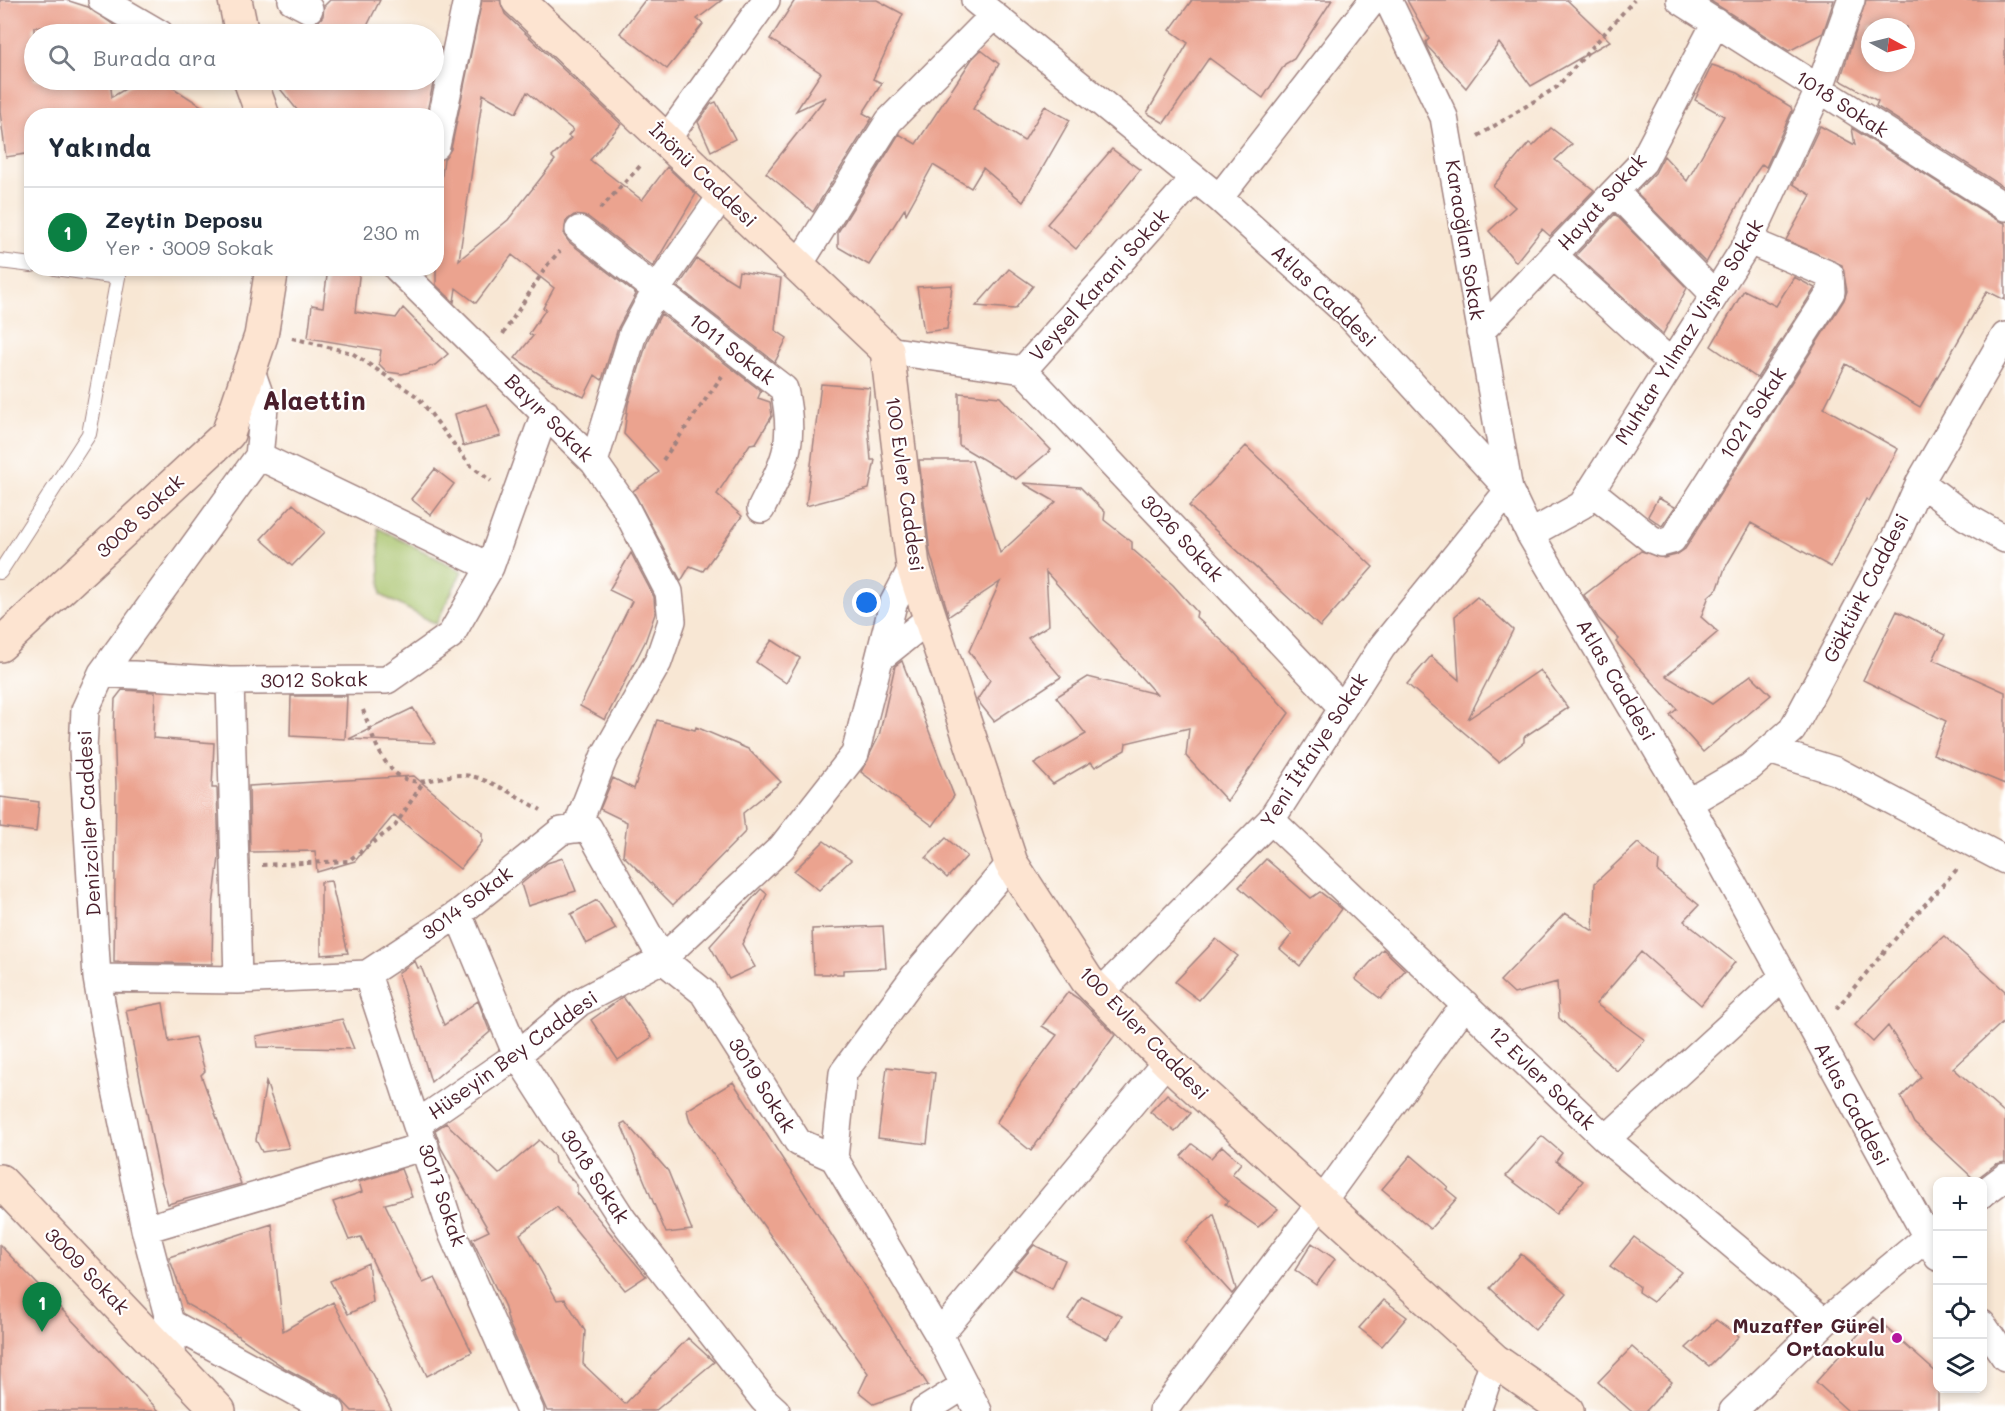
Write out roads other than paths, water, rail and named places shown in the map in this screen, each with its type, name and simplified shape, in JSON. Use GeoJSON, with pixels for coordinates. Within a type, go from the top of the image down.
{"type":"FeatureCollection","features":[{"type":"Feature","properties":{"kind":"street"},"geometry":{"type":"LineString","coordinates":[[102,0],[143,24]]}},
{"type":"Feature","properties":{"kind":"street"},"geometry":{"type":"LineString","coordinates":[[236,0],[240,24]]}},
{"type":"Feature","properties":{"kind":"street"},"geometry":{"type":"LineString","coordinates":[[444,108],[467,0]]}},
{"type":"Feature","properties":{"kind":"street","name":"İnönü Caddesi"},"geometry":{"type":"LineString","coordinates":[[519,0],[887,350]]}},
{"type":"Feature","properties":{"kind":"street"},"geometry":{"type":"LineString","coordinates":[[666,140],[766,0]]}},
{"type":"Feature","properties":{"kind":"street"},"geometry":{"type":"LineString","coordinates":[[1219,198],[1373,0]]}},
{"type":"Feature","properties":{"kind":"street","name":"Karaoğlan Sokak"},"geometry":{"type":"LineString","coordinates":[[1388,0],[1444,117],[1509,490]]}},
{"type":"Feature","properties":{"kind":"street","name":"1018 Sokak"},"geometry":{"type":"LineString","coordinates":[[1680,0],[2005,207]]}},
{"type":"Feature","properties":{"kind":"street","name":"Muhtar Yılmaz Vişne Sokak"},"geometry":{"type":"LineString","coordinates":[[1530,534],[1582,506],[1670,362],[1749,241],[1819,90],[1851,0]]}},
{"type":"Feature","properties":{"kind":"street"},"geometry":{"type":"LineString","coordinates":[[798,266],[889,121],[984,7]]}},
{"type":"Feature","properties":{"kind":"street","name":"Atlas Caddesi"},"geometry":{"type":"LineString","coordinates":[[984,7],[1219,198],[1348,314],[1509,490],[1530,534],[1688,803],[1814,1035],[1933,1241]]}},
{"type":"Feature","properties":{"kind":"street","name":"Hayat Sokak"},"geometry":{"type":"LineString","coordinates":[[1480,332],[1643,162],[1716,22]]}},
{"type":"Feature","properties":{"kind":"street","name":"Veysel Karani Sokak"},"geometry":{"type":"LineString","coordinates":[[887,350],[1023,370],[1194,179]]}},
{"type":"Feature","properties":{"kind":"street"},"geometry":{"type":"LineString","coordinates":[[1615,192],[1714,294]]}},
{"type":"Feature","properties":{"kind":"street"},"geometry":{"type":"LineString","coordinates":[[594,462],[633,333],[656,290],[723,194]]}},
{"type":"Feature","properties":{"kind":"street","name":"1011 Sokak"},"geometry":{"type":"LineString","coordinates":[[579,230],[784,389],[790,417],[787,457],[761,508]]}},
{"type":"Feature","properties":{"kind":"street","name":"1021 Sokak"},"geometry":{"type":"LineString","coordinates":[[1591,492],[1651,539],[1661,543],[1672,540],[1831,292],[1830,275],[1749,241]]}},
{"type":"Feature","properties":{"kind":"street"},"geometry":{"type":"LineString","coordinates":[[1554,255],[1670,362]]}},
{"type":"Feature","properties":{"kind":"street"},"geometry":{"type":"LineString","coordinates":[[250,368],[262,330],[271,276]]}},
{"type":"Feature","properties":{"kind":"street","name":"Bayır Sokak"},"geometry":{"type":"LineString","coordinates":[[410,276],[594,462],[624,505],[669,592],[672,621],[658,662],[604,757],[576,829]]}},
{"type":"Feature","properties":{"kind":"street","name":"Göktürk Caddesi"},"geometry":{"type":"LineString","coordinates":[[1688,803],[1750,767],[1792,730],[1897,534],[1920,482],[2005,336]]}},
{"type":"Feature","properties":{"kind":"street","name":"100 Evler Caddesi"},"geometry":{"type":"LineString","coordinates":[[887,350],[913,566],[1011,863],[1087,980],[1167,1061],[1494,1360],[1567,1411]]}},
{"type":"Feature","properties":{"kind":"street","name":"Denizciler Caddesi"},"geometry":{"type":"LineString","coordinates":[[173,1362],[170,1323],[146,1229],[115,1085],[98,978],[83,749],[85,710],[102,673],[259,456],[264,408],[250,368]]}},
{"type":"Feature","properties":{"kind":"street","name":"3008 Sokak"},"geometry":{"type":"LineString","coordinates":[[0,645],[228,434],[250,368]]}},
{"type":"Feature","properties":{"kind":"street","name":"3026 Sokak"},"geometry":{"type":"LineString","coordinates":[[1023,370],[1342,707]]}},
{"type":"Feature","properties":{"kind":"street","name":"3012 Sokak"},"geometry":{"type":"LineString","coordinates":[[102,673],[230,681],[387,680],[451,635],[490,567],[545,413]]}},
{"type":"Feature","properties":{"kind":"street"},"geometry":{"type":"LineString","coordinates":[[259,456],[490,567]]}},
{"type":"Feature","properties":{"kind":"street"},"geometry":{"type":"LineString","coordinates":[[1920,482],[1966,517],[2005,539]]}},
{"type":"Feature","properties":{"kind":"street","name":"Yeni İtfaiye Sokak"},"geometry":{"type":"LineString","coordinates":[[1100,993],[1271,820],[1382,647],[1509,490]]}},
{"type":"Feature","properties":{"kind":"street","name":"Hüseyin Bey Caddesi"},"geometry":{"type":"LineString","coordinates":[[146,1229],[421,1134],[580,1002],[662,959],[782,847],[855,754],[893,604],[913,566]]}},
{"type":"Feature","properties":{"kind":"street"},"geometry":{"type":"LineString","coordinates":[[880,658],[930,618]]}},
{"type":"Feature","properties":{"kind":"street"},"geometry":{"type":"LineString","coordinates":[[230,681],[238,980]]}},
{"type":"Feature","properties":{"kind":"street"},"geometry":{"type":"LineString","coordinates":[[1769,750],[1836,771],[2005,860]]}},
{"type":"Feature","properties":{"kind":"street","name":"12 Evler Sokak"},"geometry":{"type":"LineString","coordinates":[[1271,820],[1606,1139],[1826,1322]]}},
{"type":"Feature","properties":{"kind":"street","name":"3019 Sokak"},"geometry":{"type":"LineString","coordinates":[[576,829],[588,827],[662,959],[703,992],[798,1142],[834,1158]]}},
{"type":"Feature","properties":{"kind":"street","name":"3014 Sokak"},"geometry":{"type":"LineString","coordinates":[[367,974],[458,914],[561,831],[576,829]]}},
{"type":"Feature","properties":{"kind":"street"},"geometry":{"type":"LineString","coordinates":[[978,1411],[939,1335],[834,1158],[843,1073],[916,974],[1011,863]]}},
{"type":"Feature","properties":{"kind":"street","name":"3018 Sokak"},"geometry":{"type":"LineString","coordinates":[[458,914],[516,1055],[623,1220],[763,1399],[776,1411]]}},
{"type":"Feature","properties":{"kind":"street"},"geometry":{"type":"LineString","coordinates":[[98,978],[238,980],[367,974]]}},
{"type":"Feature","properties":{"kind":"street","name":"3017 Sokak"},"geometry":{"type":"LineString","coordinates":[[367,974],[453,1235],[530,1411]]}},
{"type":"Feature","properties":{"kind":"street"},"geometry":{"type":"LineString","coordinates":[[1606,1139],[1783,977]]}},
{"type":"Feature","properties":{"kind":"street"},"geometry":{"type":"LineString","coordinates":[[1163,1411],[1321,1203],[1465,1004]]}},
{"type":"Feature","properties":{"kind":"street"},"geometry":{"type":"LineString","coordinates":[[939,1335],[1167,1061]]}},
{"type":"Feature","properties":{"kind":"street"},"geometry":{"type":"LineString","coordinates":[[1987,1191],[2005,1177]]}},
{"type":"Feature","properties":{"kind":"street","name":"3009 Sokak"},"geometry":{"type":"LineString","coordinates":[[0,1181],[173,1362]]}},
{"type":"Feature","properties":{"kind":"street"},"geometry":{"type":"LineString","coordinates":[[1733,1411],[1826,1322],[1933,1241]]}},
{"type":"Feature","properties":{"kind":"street"},"geometry":{"type":"LineString","coordinates":[[170,1323],[331,1411]]}},
{"type":"Feature","properties":{"kind":"street"},"geometry":{"type":"LineString","coordinates":[[1987,1330],[2005,1357]]}},
{"type":"Feature","properties":{"kind":"street"},"geometry":{"type":"LineString","coordinates":[[1477,1411],[1494,1360]]}},
{"type":"Feature","properties":{"kind":"street"},"geometry":{"type":"LineString","coordinates":[[173,1362],[219,1411]]}},
{"type":"Feature","properties":{"kind":"street"},"geometry":{"type":"LineString","coordinates":[[924,1411],[965,1385]]}},
{"type":"Feature","properties":{"kind":"lane"},"geometry":{"type":"LineString","coordinates":[[0,261],[24,264]]}},
{"type":"Feature","properties":{"kind":"lane"},"geometry":{"type":"LineString","coordinates":[[0,572],[7,550],[89,434],[118,277],[111,276]]}},
{"type":"Feature","properties":{"kind":"place","name":"Zeytin Deposu"},"geometry":{"type":"Point","coordinates":[42,1332]}},
{"type":"Feature","properties":{"kind":"place","name":"Muzaffer Gürel Ortaokulu"},"geometry":{"type":"Point","coordinates":[1897,1338]}},
{"type":"Feature","properties":{"kind":"district","name":"Alaettin"},"geometry":{"type":"Point","coordinates":[314,401]}}]}
